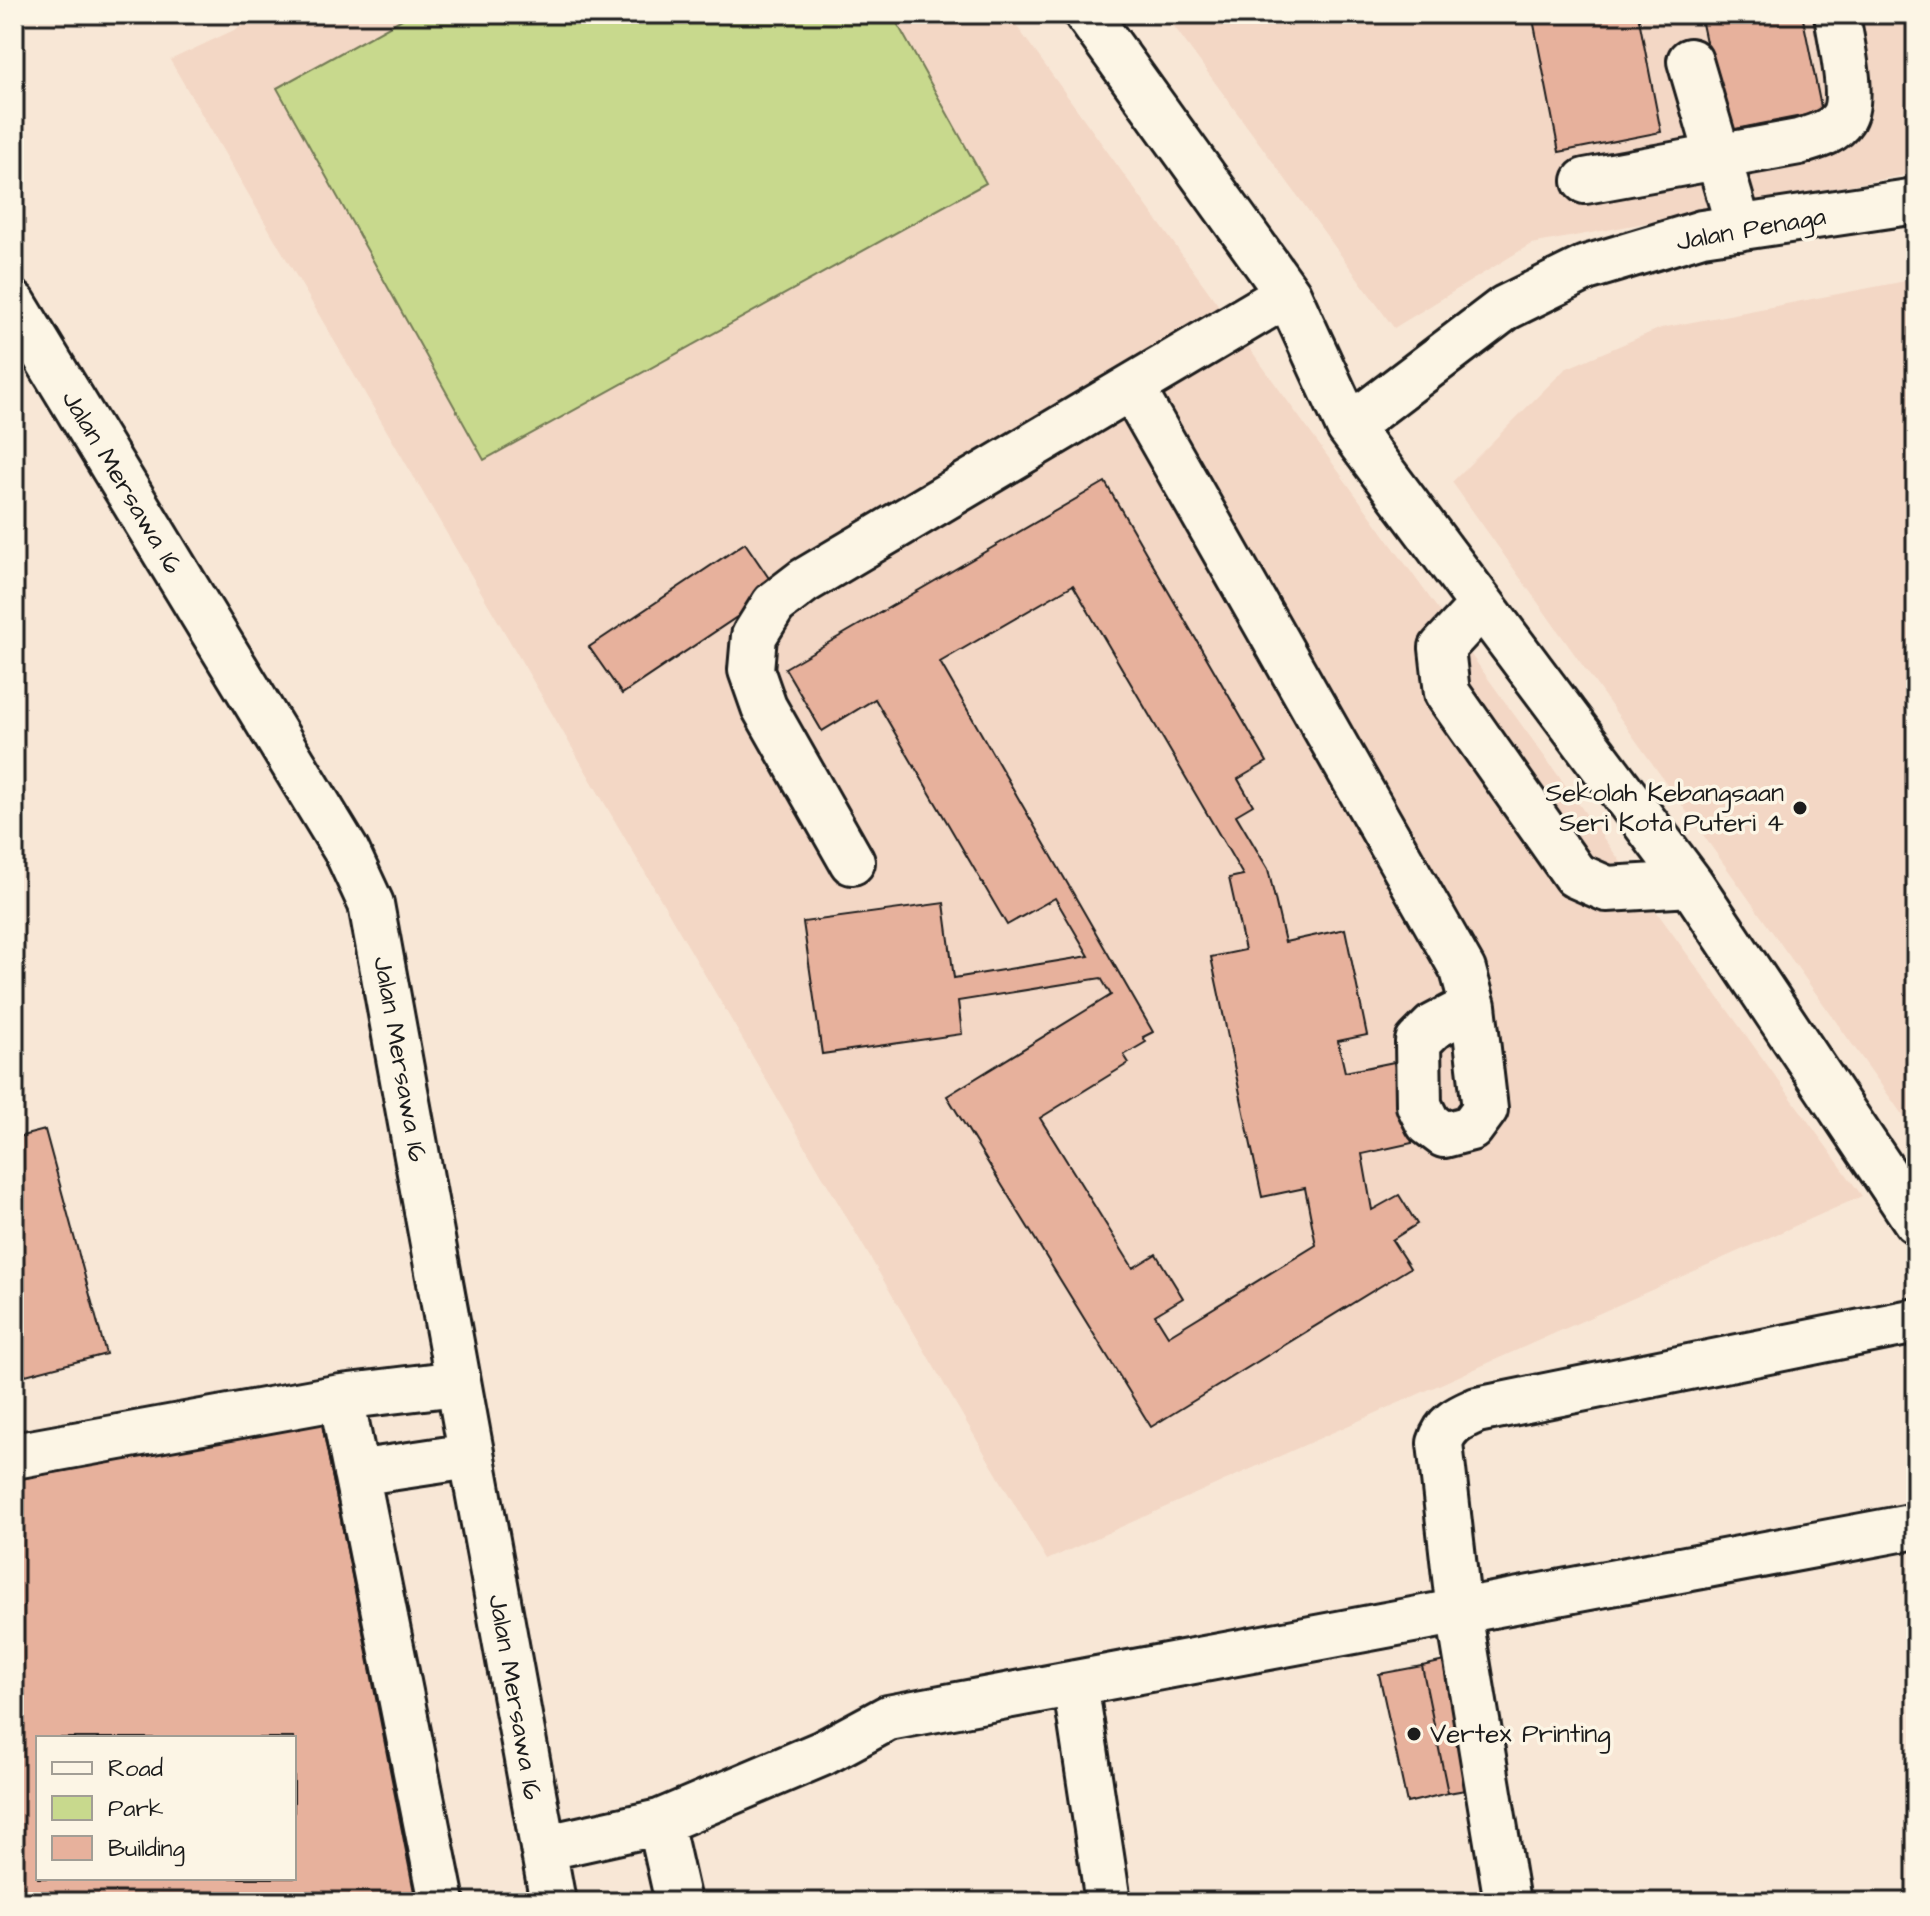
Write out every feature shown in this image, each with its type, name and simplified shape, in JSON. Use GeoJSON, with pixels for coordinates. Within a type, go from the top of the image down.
{"type":"FeatureCollection","features":[{"type":"Feature","properties":{"kind":"street"},"geometry":{"type":"LineString","coordinates":[[1087,14],[1288,294],[1349,427],[1691,884],[1916,1221]]}},
{"type":"Feature","properties":{"kind":"street"},"geometry":{"type":"LineString","coordinates":[[1585,181],[1799,142],[1825,134],[1843,119],[1849,99],[1837,14]]}},
{"type":"Feature","properties":{"kind":"street"},"geometry":{"type":"LineString","coordinates":[[1690,61],[1739,228]]}},
{"type":"Feature","properties":{"kind":"street","name":"Jalan Penaga"},"geometry":{"type":"LineString","coordinates":[[1349,427],[1505,308],[1586,268],[1702,233],[1916,201]]}},
{"type":"Feature","properties":{"kind":"street"},"geometry":{"type":"LineString","coordinates":[[852,862],[764,707],[751,670],[754,636],[774,604],[804,581],[1288,294]]}},
{"type":"Feature","properties":{"kind":"street","name":"Jalan Mersawa 16"},"geometry":{"type":"LineString","coordinates":[[14,304],[347,852],[371,904],[553,1902]]}},
{"type":"Feature","properties":{"kind":"street"},"geometry":{"type":"LineString","coordinates":[[1132,388],[1463,970],[1473,1006]]}},
{"type":"Feature","properties":{"kind":"street"},"geometry":{"type":"LineString","coordinates":[[1482,605],[1442,648],[1447,693],[1575,875],[1607,889],[1691,884]]}},
{"type":"Feature","properties":{"kind":"street"},"geometry":{"type":"LineString","coordinates":[[1507,1902],[1459,1612],[1440,1443],[1443,1431],[1455,1419],[1507,1403],[1916,1321]]}},
{"type":"Feature","properties":{"kind":"street"},"geometry":{"type":"LineString","coordinates":[[14,1456],[341,1397],[457,1383]]}},
{"type":"Feature","properties":{"kind":"street"},"geometry":{"type":"LineString","coordinates":[[341,1397],[442,1902]]}},
{"type":"Feature","properties":{"kind":"street"},"geometry":{"type":"LineString","coordinates":[[356,1473],[470,1456]]}},
{"type":"Feature","properties":{"kind":"street"},"geometry":{"type":"LineString","coordinates":[[543,1848],[660,1822],[823,1753],[888,1718],[1916,1526]]}},
{"type":"Feature","properties":{"kind":"street"},"geometry":{"type":"LineString","coordinates":[[1075,1683],[1108,1902]]}},
{"type":"Feature","properties":{"kind":"street"},"geometry":{"type":"LineString","coordinates":[[660,1822],[678,1902]]}},
{"type":"Feature","properties":{"kind":"shaded area"},"geometry":{"type":"Polygon","coordinates":[[[268,14],[1008,14],[1862,1196],[1047,1560],[170,60],[268,14]]]}},
{"type":"Feature","properties":{"kind":"shaded area"},"geometry":{"type":"Polygon","coordinates":[[[1165,14],[1916,14],[1916,173],[1531,244],[1394,328],[1165,14]]]}},
{"type":"Feature","properties":{"kind":"shaded area","name":"Sekolah Kebangsaan Seri Kota Puteri 4"},"geometry":{"type":"Polygon","coordinates":[[[1916,279],[1916,1134],[1452,482],[1565,369],[1661,328],[1916,279]]]}},
{"type":"Feature","properties":{"kind":"green space"},"geometry":{"type":"Polygon","coordinates":[[[411,14],[892,14],[986,183],[484,460],[277,88],[411,14]]]}},
{"type":"Feature","properties":{"kind":"building"},"geometry":{"type":"Polygon","coordinates":[[[1532,14],[1638,14],[1661,132],[1559,152],[1532,14]]]}},
{"type":"Feature","properties":{"kind":"building"},"geometry":{"type":"Polygon","coordinates":[[[1700,14],[1802,14],[1822,112],[1725,131],[1700,14]]]}},
{"type":"Feature","properties":{"kind":"building"},"geometry":{"type":"Polygon","coordinates":[[[1105,482],[1267,762],[1238,779],[1253,805],[1236,815],[1268,869],[1285,942],[1345,929],[1367,1035],[1338,1041],[1345,1072],[1394,1062],[1412,1143],[1362,1154],[1372,1210],[1399,1195],[1417,1224],[1392,1240],[1410,1268],[1151,1427],[947,1096],[1111,995],[1101,978],[958,1001],[962,1034],[822,1054],[803,922],[944,903],[954,978],[1089,956],[1055,898],[1007,925],[875,699],[822,731],[785,668],[1105,482]],[[1073,585],[940,662],[1153,1032],[1143,1037],[1146,1042],[1124,1055],[1129,1063],[1040,1118],[1133,1268],[1156,1254],[1183,1298],[1155,1315],[1168,1336],[1316,1245],[1305,1188],[1262,1197],[1211,957],[1245,950],[1229,878],[1243,875],[1073,585]]]}},
{"type":"Feature","properties":{"kind":"building"},"geometry":{"type":"Polygon","coordinates":[[[745,543],[777,590],[622,694],[589,647],[745,543]]]}},
{"type":"Feature","properties":{"kind":"building"},"geometry":{"type":"Polygon","coordinates":[[[45,1130],[106,1354],[14,1378],[14,1138],[45,1130]]]}},
{"type":"Feature","properties":{"kind":"building"},"geometry":{"type":"Polygon","coordinates":[[[322,1423],[416,1902],[14,1902],[14,1480],[322,1423]]]}},
{"type":"Feature","properties":{"kind":"building"},"geometry":{"type":"Polygon","coordinates":[[[1458,1658],[1488,1786],[1448,1793],[1422,1666],[1458,1658]]]}},
{"type":"Feature","properties":{"kind":"building","name":"Vertex Printing"},"geometry":{"type":"Polygon","coordinates":[[[1422,1666],[1448,1793],[1407,1803],[1379,1674],[1422,1666]]]}},
{"type":"Feature","properties":{"kind":"place","name":"Sekolah Kebangsaan Seri Kota Puteri 4"},"geometry":{"type":"Point","coordinates":[1800,808]}},
{"type":"Feature","properties":{"kind":"place","name":"Vertex Printing"},"geometry":{"type":"Point","coordinates":[1414,1734]}}]}
